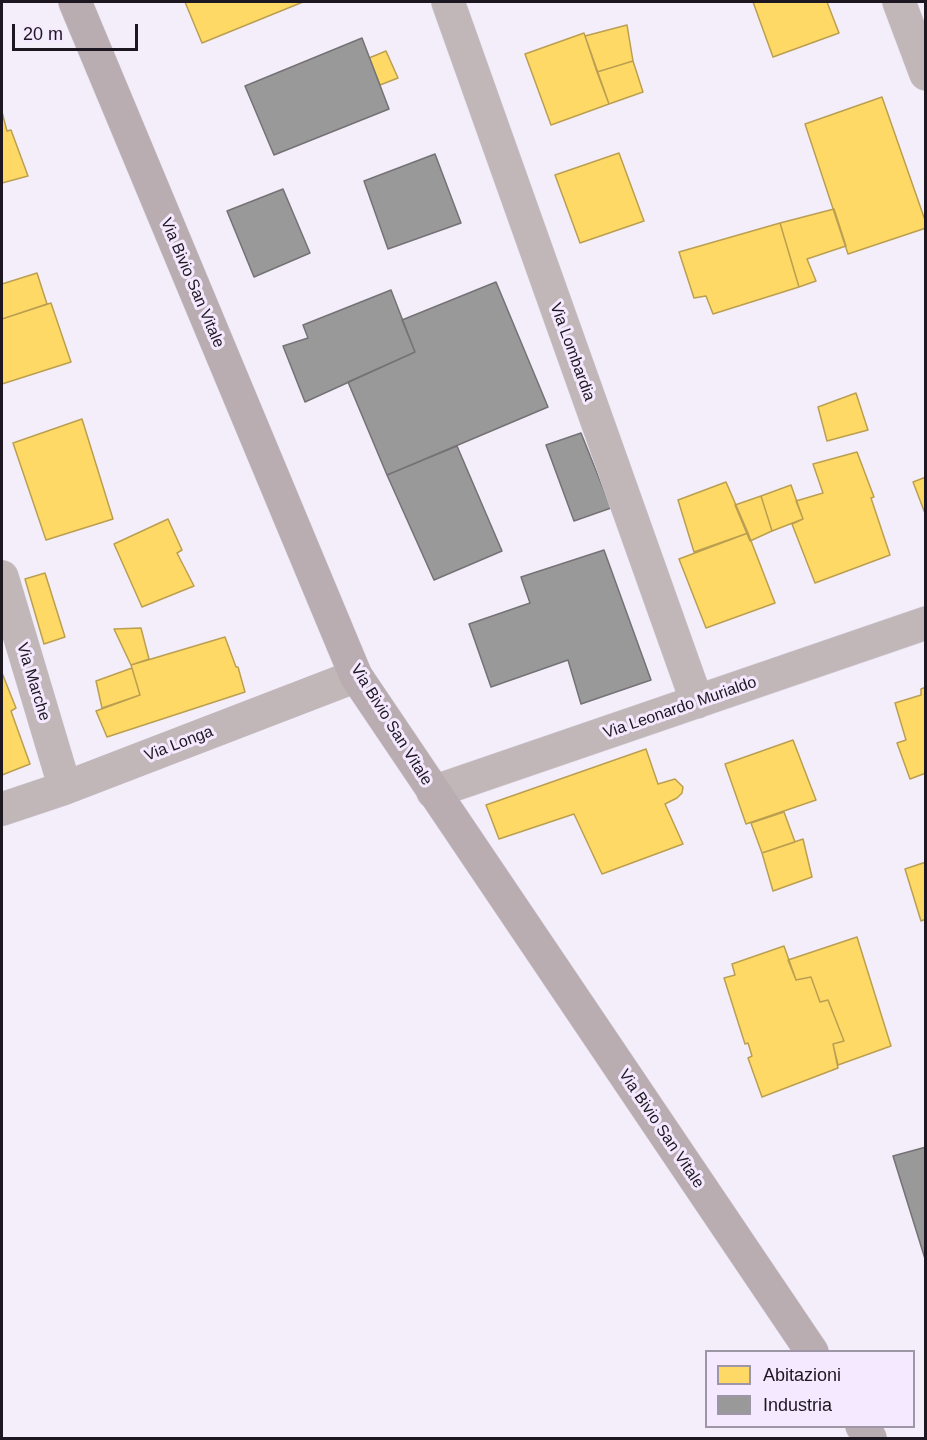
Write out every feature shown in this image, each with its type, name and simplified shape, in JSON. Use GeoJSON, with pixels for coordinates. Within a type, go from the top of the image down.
{"type":"FeatureCollection","features":[{"type":"Feature","properties":{"kind":"main road","name":"Via Bivio San Vitale"},"geometry":{"type":"LineString","coordinates":[[75,2],[356,676],[811,1350]]}},
{"type":"Feature","properties":{"kind":"street","name":"Via Lombardia"},"geometry":{"type":"LineString","coordinates":[[448,2],[697,702]]}},
{"type":"Feature","properties":{"kind":"street"},"geometry":{"type":"LineString","coordinates":[[899,2],[926,74]]}},
{"type":"Feature","properties":{"kind":"street","name":"Via Marche"},"geometry":{"type":"LineString","coordinates":[[2,577],[65,788]]}},
{"type":"Feature","properties":{"kind":"street","name":"Via Leonardo Murialdo"},"geometry":{"type":"LineString","coordinates":[[433,792],[926,623]]}},
{"type":"Feature","properties":{"kind":"street","name":"Via Longa"},"geometry":{"type":"LineString","coordinates":[[2,809],[65,788],[356,676]]}},
{"type":"Feature","properties":{"kind":"building: Abitazioni"},"geometry":{"type":"Polygon","coordinates":[[[185,2],[303,2],[202,43],[185,2]]]}},
{"type":"Feature","properties":{"kind":"building: Abitazioni"},"geometry":{"type":"Polygon","coordinates":[[[753,2],[827,2],[839,33],[773,57],[753,2]]]}},
{"type":"Feature","properties":{"kind":"building: Abitazioni"},"geometry":{"type":"Polygon","coordinates":[[[627,25],[633,61],[597,72],[585,36],[627,25]]]}},
{"type":"Feature","properties":{"kind":"building: Abitazioni"},"geometry":{"type":"Polygon","coordinates":[[[584,33],[609,104],[551,125],[525,54],[584,33]]]}},
{"type":"Feature","properties":{"kind":"building: Abitazioni"},"geometry":{"type":"Polygon","coordinates":[[[386,51],[398,78],[380,85],[369,58],[386,51]]]}},
{"type":"Feature","properties":{"kind":"building: Abitazioni"},"geometry":{"type":"Polygon","coordinates":[[[633,61],[643,92],[609,104],[597,72],[633,61]]]}},
{"type":"Feature","properties":{"kind":"building: Abitazioni"},"geometry":{"type":"Polygon","coordinates":[[[882,97],[926,228],[848,254],[805,124],[882,97]]]}},
{"type":"Feature","properties":{"kind":"building: Abitazioni"},"geometry":{"type":"Polygon","coordinates":[[[2,112],[7,131],[11,130],[28,176],[2,183],[2,112]]]}},
{"type":"Feature","properties":{"kind":"building: Abitazioni"},"geometry":{"type":"Polygon","coordinates":[[[619,153],[644,221],[580,243],[555,175],[619,153]]]}},
{"type":"Feature","properties":{"kind":"building: Abitazioni"},"geometry":{"type":"Polygon","coordinates":[[[834,209],[846,246],[807,259],[816,281],[799,287],[780,223],[834,209]]]}},
{"type":"Feature","properties":{"kind":"building: Abitazioni"},"geometry":{"type":"Polygon","coordinates":[[[780,223],[799,287],[713,314],[706,296],[694,298],[679,252],[780,223]]]}},
{"type":"Feature","properties":{"kind":"building: Abitazioni"},"geometry":{"type":"Polygon","coordinates":[[[37,273],[47,304],[2,319],[2,284],[37,273]]]}},
{"type":"Feature","properties":{"kind":"building: Abitazioni"},"geometry":{"type":"Polygon","coordinates":[[[51,303],[71,362],[2,384],[2,319],[51,303]]]}},
{"type":"Feature","properties":{"kind":"building: Abitazioni"},"geometry":{"type":"Polygon","coordinates":[[[856,393],[868,430],[827,441],[818,407],[856,393]]]}},
{"type":"Feature","properties":{"kind":"building: Abitazioni"},"geometry":{"type":"Polygon","coordinates":[[[82,419],[113,519],[46,540],[13,443],[82,419]]]}},
{"type":"Feature","properties":{"kind":"building: Abitazioni"},"geometry":{"type":"Polygon","coordinates":[[[857,452],[874,497],[871,498],[890,555],[815,583],[792,524],[803,519],[796,501],[823,493],[813,464],[857,452]]]}},
{"type":"Feature","properties":{"kind":"building: Abitazioni"},"geometry":{"type":"Polygon","coordinates":[[[926,477],[926,516],[913,482],[926,477]]]}},
{"type":"Feature","properties":{"kind":"building: Abitazioni"},"geometry":{"type":"Polygon","coordinates":[[[726,482],[748,533],[694,552],[678,500],[726,482]]]}},
{"type":"Feature","properties":{"kind":"building: Abitazioni"},"geometry":{"type":"Polygon","coordinates":[[[791,485],[803,519],[772,531],[761,496],[791,485]]]}},
{"type":"Feature","properties":{"kind":"building: Abitazioni"},"geometry":{"type":"Polygon","coordinates":[[[761,496],[772,531],[750,541],[735,505],[761,496]]]}},
{"type":"Feature","properties":{"kind":"building: Abitazioni"},"geometry":{"type":"Polygon","coordinates":[[[168,519],[182,550],[177,553],[194,586],[142,607],[114,544],[168,519]]]}},
{"type":"Feature","properties":{"kind":"building: Abitazioni"},"geometry":{"type":"Polygon","coordinates":[[[748,533],[775,603],[706,628],[679,559],[748,533]]]}},
{"type":"Feature","properties":{"kind":"building: Abitazioni"},"geometry":{"type":"Polygon","coordinates":[[[45,573],[65,637],[44,644],[25,579],[45,573]]]}},
{"type":"Feature","properties":{"kind":"building: Abitazioni"},"geometry":{"type":"Polygon","coordinates":[[[141,628],[149,659],[131,665],[114,629],[141,628]]]}},
{"type":"Feature","properties":{"kind":"building: Abitazioni"},"geometry":{"type":"Polygon","coordinates":[[[225,637],[236,667],[238,667],[245,692],[107,737],[96,711],[140,695],[131,665],[225,637]]]}},
{"type":"Feature","properties":{"kind":"building: Abitazioni"},"geometry":{"type":"Polygon","coordinates":[[[132,668],[140,695],[102,708],[96,681],[132,668]]]}},
{"type":"Feature","properties":{"kind":"building: Abitazioni"},"geometry":{"type":"Polygon","coordinates":[[[2,673],[16,708],[11,711],[30,764],[2,775],[2,673]]]}},
{"type":"Feature","properties":{"kind":"building: Abitazioni"},"geometry":{"type":"Polygon","coordinates":[[[926,687],[926,773],[910,779],[897,743],[906,740],[895,703],[921,695],[921,689],[926,687]]]}},
{"type":"Feature","properties":{"kind":"building: Abitazioni"},"geometry":{"type":"Polygon","coordinates":[[[793,740],[816,800],[746,824],[725,764],[793,740]]]}},
{"type":"Feature","properties":{"kind":"building: Abitazioni"},"geometry":{"type":"Polygon","coordinates":[[[646,749],[658,784],[675,779],[683,787],[682,793],[677,798],[665,804],[683,844],[602,874],[574,814],[499,839],[486,805],[646,749]]]}},
{"type":"Feature","properties":{"kind":"building: Abitazioni"},"geometry":{"type":"Polygon","coordinates":[[[784,812],[795,842],[762,853],[751,823],[784,812]]]}},
{"type":"Feature","properties":{"kind":"building: Abitazioni"},"geometry":{"type":"Polygon","coordinates":[[[803,839],[812,877],[773,891],[762,853],[803,839]]]}},
{"type":"Feature","properties":{"kind":"building: Abitazioni"},"geometry":{"type":"Polygon","coordinates":[[[926,862],[926,919],[921,921],[905,869],[926,862]]]}},
{"type":"Feature","properties":{"kind":"building: Abitazioni"},"geometry":{"type":"Polygon","coordinates":[[[857,937],[891,1046],[838,1065],[833,1044],[844,1041],[828,1000],[820,1002],[811,977],[796,980],[788,960],[857,937]]]}},
{"type":"Feature","properties":{"kind":"building: Abitazioni"},"geometry":{"type":"Polygon","coordinates":[[[784,946],[796,980],[811,977],[820,1002],[828,1000],[844,1041],[833,1044],[838,1068],[762,1097],[748,1058],[752,1056],[748,1043],[745,1044],[724,978],[735,975],[732,964],[784,946]]]}},
{"type":"Feature","properties":{"kind":"building: Industria"},"geometry":{"type":"Polygon","coordinates":[[[362,38],[389,109],[274,155],[245,86],[362,38]]]}},
{"type":"Feature","properties":{"kind":"building: Industria"},"geometry":{"type":"Polygon","coordinates":[[[435,154],[461,223],[388,249],[364,181],[435,154]]]}},
{"type":"Feature","properties":{"kind":"building: Industria"},"geometry":{"type":"Polygon","coordinates":[[[283,189],[310,253],[254,277],[227,211],[283,189]]]}},
{"type":"Feature","properties":{"kind":"building: Industria"},"geometry":{"type":"Polygon","coordinates":[[[496,282],[548,407],[387,475],[348,382],[415,352],[402,320],[496,282]]]}},
{"type":"Feature","properties":{"kind":"building: Industria"},"geometry":{"type":"Polygon","coordinates":[[[391,290],[415,352],[305,402],[283,346],[308,338],[303,325],[391,290]]]}},
{"type":"Feature","properties":{"kind":"building: Industria"},"geometry":{"type":"Polygon","coordinates":[[[581,433],[611,508],[574,521],[546,445],[581,433]]]}},
{"type":"Feature","properties":{"kind":"building: Industria"},"geometry":{"type":"Polygon","coordinates":[[[457,446],[502,551],[434,580],[387,475],[457,446]]]}},
{"type":"Feature","properties":{"kind":"building: Industria"},"geometry":{"type":"Polygon","coordinates":[[[604,550],[651,680],[581,704],[568,660],[491,687],[469,624],[530,603],[521,577],[604,550]]]}},
{"type":"Feature","properties":{"kind":"building: Industria"},"geometry":{"type":"Polygon","coordinates":[[[926,1147],[926,1262],[893,1156],[926,1147]]]}}]}
